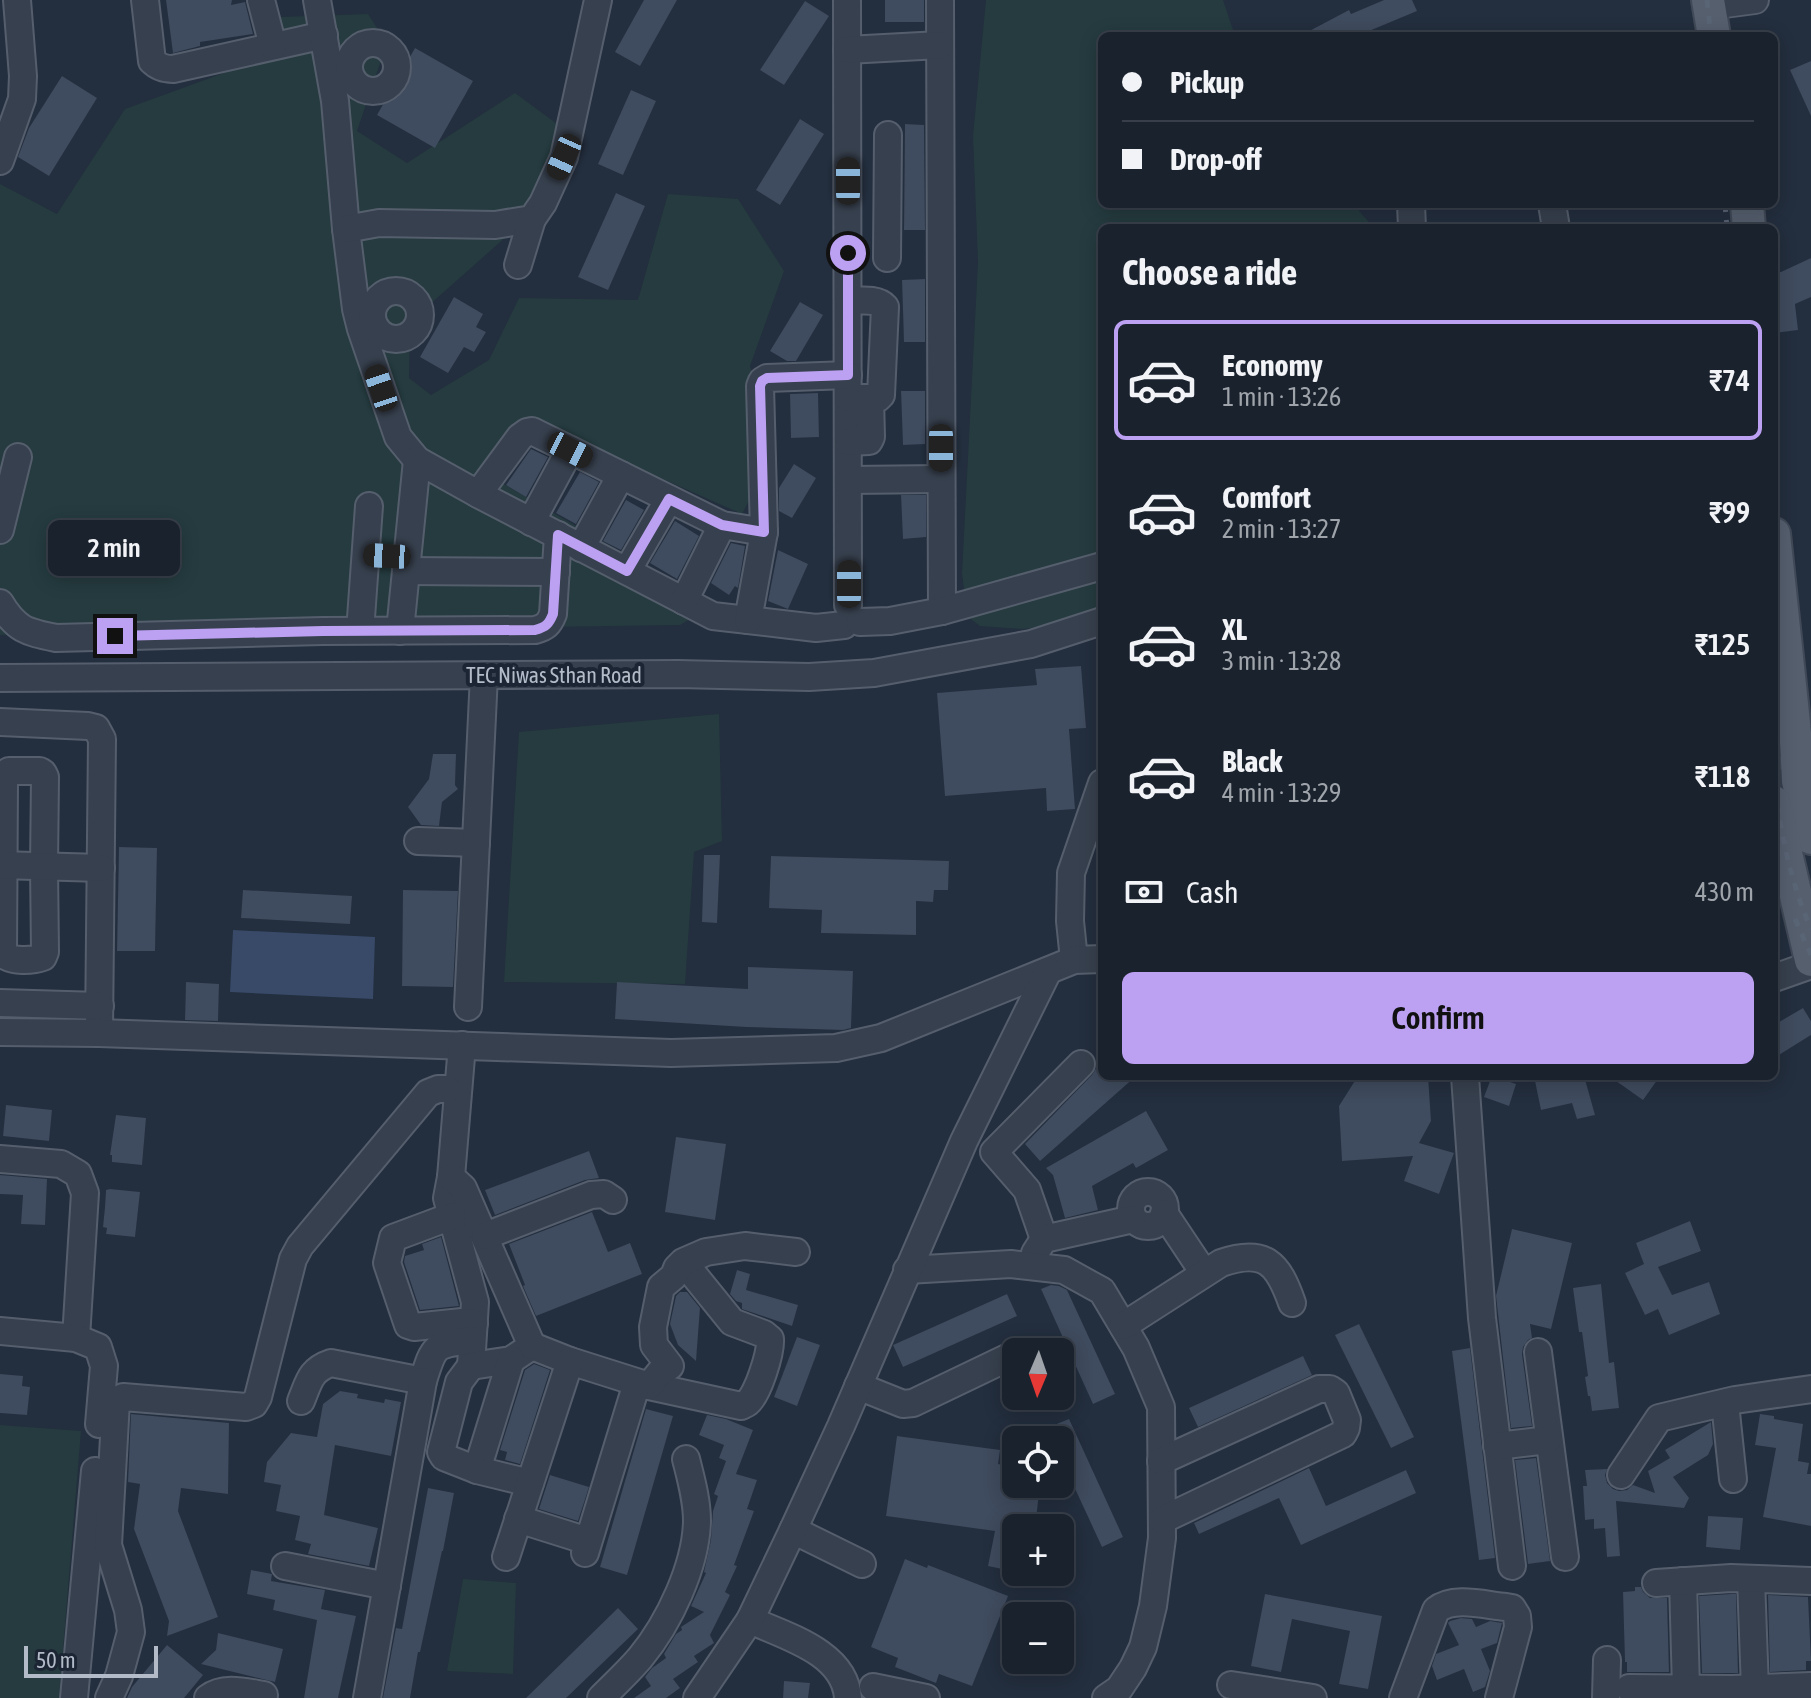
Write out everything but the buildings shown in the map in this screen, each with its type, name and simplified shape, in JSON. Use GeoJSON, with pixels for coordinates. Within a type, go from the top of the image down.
{"type":"FeatureCollection","features":[{"type":"Feature","properties":{"kind":"main road"},"geometry":{"type":"LineString","coordinates":[[1724,7],[1731,32]]}},
{"type":"Feature","properties":{"kind":"main road"},"geometry":{"type":"LineString","coordinates":[[1778,620],[1794,742],[1786,782],[1788,819],[1811,963]]}},
{"type":"Feature","properties":{"kind":"street"},"geometry":{"type":"LineString","coordinates":[[0,161],[22,99],[17,0]]}},
{"type":"Feature","properties":{"kind":"street"},"geometry":{"type":"LineString","coordinates":[[145,0],[152,61],[157,66],[173,69],[273,46],[326,43],[358,47]]}},
{"type":"Feature","properties":{"kind":"street"},"geometry":{"type":"LineString","coordinates":[[261,0],[273,46]]}},
{"type":"Feature","properties":{"kind":"street"},"geometry":{"type":"LineString","coordinates":[[317,0],[335,101],[356,309],[367,327],[398,437],[417,460],[713,616],[816,628],[850,617],[890,621],[942,611],[1098,567]]}},
{"type":"Feature","properties":{"kind":"street"},"geometry":{"type":"LineString","coordinates":[[518,265],[532,219],[543,203],[564,157],[598,0]]}},
{"type":"Feature","properties":{"kind":"street"},"geometry":{"type":"LineString","coordinates":[[847,0],[848,301],[855,390],[848,442],[850,617]]}},
{"type":"Feature","properties":{"kind":"street"},"geometry":{"type":"LineString","coordinates":[[940,0],[942,611]]}},
{"type":"Feature","properties":{"kind":"street"},"geometry":{"type":"LineString","coordinates":[[374,42],[383,44],[395,56],[397,72],[389,86],[374,91],[360,88],[354,83],[348,69],[352,53],[358,47],[374,42]]}},
{"type":"Feature","properties":{"kind":"street"},"geometry":{"type":"LineString","coordinates":[[847,50],[940,45]]}},
{"type":"Feature","properties":{"kind":"street"},"geometry":{"type":"LineString","coordinates":[[335,101],[360,88]]}},
{"type":"Feature","properties":{"kind":"street"},"geometry":{"type":"LineString","coordinates":[[847,156],[888,146],[887,258]]}},
{"type":"Feature","properties":{"kind":"street"},"geometry":{"type":"LineString","coordinates":[[346,229],[379,223],[495,225],[532,219]]}},
{"type":"Feature","properties":{"kind":"street"},"geometry":{"type":"LineString","coordinates":[[848,229],[887,228]]}},
{"type":"Feature","properties":{"kind":"street"},"geometry":{"type":"LineString","coordinates":[[748,620],[764,532],[762,381],[767,378],[855,390],[878,398],[883,391],[885,307],[878,301],[848,301]]}},
{"type":"Feature","properties":{"kind":"street"},"geometry":{"type":"LineString","coordinates":[[478,494],[520,437],[532,431],[722,525],[764,532]]}},
{"type":"Feature","properties":{"kind":"street"},"geometry":{"type":"LineString","coordinates":[[531,522],[570,450]]}},
{"type":"Feature","properties":{"kind":"street"},"geometry":{"type":"LineString","coordinates":[[0,530],[18,457]]}},
{"type":"Feature","properties":{"kind":"street"},"geometry":{"type":"LineString","coordinates":[[400,631],[417,460]]}},
{"type":"Feature","properties":{"kind":"street"},"geometry":{"type":"LineString","coordinates":[[581,548],[621,475]]}},
{"type":"Feature","properties":{"kind":"street"},"geometry":{"type":"LineString","coordinates":[[849,480],[941,479]]}},
{"type":"Feature","properties":{"kind":"street"},"geometry":{"type":"LineString","coordinates":[[627,571],[669,499]]}},
{"type":"Feature","properties":{"kind":"street"},"geometry":{"type":"LineString","coordinates":[[361,618],[369,506]]}},
{"type":"Feature","properties":{"kind":"street"},"geometry":{"type":"LineString","coordinates":[[684,601],[722,525]]}},
{"type":"Feature","properties":{"kind":"street"},"geometry":{"type":"LineString","coordinates":[[0,603],[6,614],[24,631],[56,638],[530,631],[544,628],[553,614],[558,535]]}},
{"type":"Feature","properties":{"kind":"street"},"geometry":{"type":"LineString","coordinates":[[366,555],[407,564],[556,572]]}},
{"type":"Feature","properties":{"kind":"street","name":"TEC Niwas Sthan Road"},"geometry":{"type":"LineString","coordinates":[[0,678],[678,674],[809,677],[874,673],[1031,644],[1098,622]]}},
{"type":"Feature","properties":{"kind":"street"},"geometry":{"type":"LineString","coordinates":[[468,1007],[484,675]]}},
{"type":"Feature","properties":{"kind":"street"},"geometry":{"type":"LineString","coordinates":[[0,722],[88,726],[96,728],[102,739],[99,1033]]}},
{"type":"Feature","properties":{"kind":"street"},"geometry":{"type":"LineString","coordinates":[[9,771],[40,771],[45,777],[44,867],[43,957],[6,958],[3,954],[2,865],[6,775],[9,771]]}},
{"type":"Feature","properties":{"kind":"street"},"geometry":{"type":"LineString","coordinates":[[1074,960],[1070,921],[1071,873],[1098,795]]}},
{"type":"Feature","properties":{"kind":"street"},"geometry":{"type":"LineString","coordinates":[[418,841],[476,843]]}},
{"type":"Feature","properties":{"kind":"street"},"geometry":{"type":"LineString","coordinates":[[2,865],[101,868]]}},
{"type":"Feature","properties":{"kind":"street"},"geometry":{"type":"LineString","coordinates":[[0,1032],[671,1053],[836,1048],[881,1038],[1074,960],[1098,959]]}},
{"type":"Feature","properties":{"kind":"street"},"geometry":{"type":"LineString","coordinates":[[1778,976],[1811,963]]}},
{"type":"Feature","properties":{"kind":"street"},"geometry":{"type":"LineString","coordinates":[[697,1698],[750,1620],[858,1386],[964,1141],[1048,971]]}},
{"type":"Feature","properties":{"kind":"street"},"geometry":{"type":"LineString","coordinates":[[0,1003],[100,1006]]}},
{"type":"Feature","properties":{"kind":"street"},"geometry":{"type":"LineString","coordinates":[[462,1045],[447,1198],[475,1302],[471,1366],[459,1382],[441,1452],[444,1457],[477,1470],[530,1483]]}},
{"type":"Feature","properties":{"kind":"street"},"geometry":{"type":"LineString","coordinates":[[994,1152],[1081,1064]]}},
{"type":"Feature","properties":{"kind":"street"},"geometry":{"type":"LineString","coordinates":[[1465,1080],[1482,1318],[1512,1566]]}},
{"type":"Feature","properties":{"kind":"street"},"geometry":{"type":"LineString","coordinates":[[109,1698],[119,1676],[131,1632],[128,1610],[108,1545],[116,1401],[123,1397],[246,1407],[254,1404],[293,1259],[300,1246],[428,1093],[447,1089]]}},
{"type":"Feature","properties":{"kind":"street"},"geometry":{"type":"LineString","coordinates":[[964,1141],[994,1152],[1027,1190],[1044,1239]]}},
{"type":"Feature","properties":{"kind":"street"},"geometry":{"type":"LineString","coordinates":[[0,1159],[61,1164],[78,1174],[85,1193],[76,1338]]}},
{"type":"Feature","properties":{"kind":"street"},"geometry":{"type":"LineString","coordinates":[[451,1177],[463,1188],[485,1236],[522,1353],[477,1470]]}},
{"type":"Feature","properties":{"kind":"street"},"geometry":{"type":"LineString","coordinates":[[1026,1266],[1044,1239],[1133,1219],[1131,1203],[1143,1192],[1155,1193],[1164,1202],[1164,1213],[1204,1273]]}},
{"type":"Feature","properties":{"kind":"street"},"geometry":{"type":"LineString","coordinates":[[485,1236],[591,1195],[604,1194],[613,1200]]}},
{"type":"Feature","properties":{"kind":"street"},"geometry":{"type":"LineString","coordinates":[[452,1216],[393,1238],[387,1263],[408,1325],[462,1322],[473,1331]]}},
{"type":"Feature","properties":{"kind":"street"},"geometry":{"type":"LineString","coordinates":[[694,1396],[692,1379],[682,1369],[670,1366],[654,1345],[653,1327],[661,1287],[689,1269],[706,1252],[745,1246],[796,1252]]}},
{"type":"Feature","properties":{"kind":"street"},"geometry":{"type":"LineString","coordinates":[[1123,1326],[1204,1273],[1238,1257],[1258,1258],[1274,1264],[1292,1303]]}},
{"type":"Feature","properties":{"kind":"street"},"geometry":{"type":"LineString","coordinates":[[907,1270],[982,1265],[1064,1270],[1102,1291],[1136,1348],[1161,1407],[1162,1538],[1153,1606],[1143,1647],[1119,1689],[1106,1698]]}},
{"type":"Feature","properties":{"kind":"street"},"geometry":{"type":"LineString","coordinates":[[471,1366],[522,1353],[570,1361],[694,1396],[741,1406],[748,1403],[755,1393],[771,1348],[770,1339],[732,1322],[689,1269]]}},
{"type":"Feature","properties":{"kind":"street"},"geometry":{"type":"LineString","coordinates":[[0,1331],[76,1338],[98,1347],[104,1366],[74,1698]]}},
{"type":"Feature","properties":{"kind":"street"},"geometry":{"type":"LineString","coordinates":[[367,1698],[423,1381],[431,1355],[443,1343],[473,1331]]}},
{"type":"Feature","properties":{"kind":"street"},"geometry":{"type":"LineString","coordinates":[[1538,1352],[1565,1557]]}},
{"type":"Feature","properties":{"kind":"street"},"geometry":{"type":"LineString","coordinates":[[858,1386],[903,1404],[913,1403],[1002,1360]]}},
{"type":"Feature","properties":{"kind":"street"},"geometry":{"type":"LineString","coordinates":[[506,1557],[570,1361]]}},
{"type":"Feature","properties":{"kind":"street"},"geometry":{"type":"LineString","coordinates":[[301,1401],[313,1373],[318,1367],[331,1363],[423,1381]]}},
{"type":"Feature","properties":{"kind":"street"},"geometry":{"type":"LineString","coordinates":[[518,1519],[586,1547],[643,1384],[670,1366]]}},
{"type":"Feature","properties":{"kind":"street"},"geometry":{"type":"LineString","coordinates":[[1161,1461],[1319,1389],[1330,1389],[1336,1393],[1347,1420],[1343,1434],[1162,1520]]}},
{"type":"Feature","properties":{"kind":"street"},"geometry":{"type":"LineString","coordinates":[[1621,1475],[1659,1418],[1811,1389]]}},
{"type":"Feature","properties":{"kind":"street"},"geometry":{"type":"LineString","coordinates":[[1725,1403],[1733,1479]]}},
{"type":"Feature","properties":{"kind":"street"},"geometry":{"type":"LineString","coordinates":[[1497,1446],[1548,1440]]}},
{"type":"Feature","properties":{"kind":"street"},"geometry":{"type":"LineString","coordinates":[[601,1698],[641,1657],[666,1619],[683,1582],[697,1521],[686,1459]]}},
{"type":"Feature","properties":{"kind":"street"},"geometry":{"type":"LineString","coordinates":[[793,1530],[862,1564]]}},
{"type":"Feature","properties":{"kind":"street"},"geometry":{"type":"LineString","coordinates":[[285,1566],[387,1586]]}},
{"type":"Feature","properties":{"kind":"street"},"geometry":{"type":"LineString","coordinates":[[1656,1583],[1731,1578],[1811,1581]]}},
{"type":"Feature","properties":{"kind":"street"},"geometry":{"type":"LineString","coordinates":[[1751,1579],[1755,1689]]}},
{"type":"Feature","properties":{"kind":"street"},"geometry":{"type":"LineString","coordinates":[[1683,1581],[1686,1689]]}},
{"type":"Feature","properties":{"kind":"street"},"geometry":{"type":"LineString","coordinates":[[1403,1698],[1436,1610],[1453,1602],[1512,1608],[1517,1616],[1518,1627],[1499,1698]]}},
{"type":"Feature","properties":{"kind":"street"},"geometry":{"type":"LineString","coordinates":[[750,1620],[821,1652],[838,1671],[848,1691],[848,1698]]}},
{"type":"Feature","properties":{"kind":"street"},"geometry":{"type":"LineString","coordinates":[[1607,1660],[1618,1693],[1798,1687]]}},
{"type":"Feature","properties":{"kind":"street"},"geometry":{"type":"LineString","coordinates":[[1231,1685],[1313,1698]]}},
{"type":"Feature","properties":{"kind":"street"},"geometry":{"type":"LineString","coordinates":[[873,1687],[926,1698]]}},
{"type":"Feature","properties":{"kind":"street"},"geometry":{"type":"LineString","coordinates":[[208,1698],[225,1690],[264,1695]]}},
{"type":"Feature","properties":{"kind":"green space"},"geometry":{"type":"Polygon","coordinates":[[[986,0],[1223,0],[1234,32],[1098,32],[1098,208],[1356,208],[1370,224],[1098,224],[1098,620],[1023,629],[980,626],[968,617],[962,574],[978,262],[973,136],[986,0]]]}},
{"type":"Feature","properties":{"kind":"green space"},"geometry":{"type":"Polygon","coordinates":[[[368,14],[387,43],[357,131],[407,163],[515,93],[564,129],[551,197],[410,322],[409,378],[431,395],[489,360],[519,298],[638,300],[668,194],[738,199],[784,271],[750,366],[775,451],[742,514],[550,429],[488,475],[687,590],[702,612],[680,625],[0,635],[0,184],[57,214],[125,109],[235,69],[280,17],[368,14]]]}},
{"type":"Feature","properties":{"kind":"green space"},"geometry":{"type":"Polygon","coordinates":[[[719,714],[722,841],[694,852],[685,984],[504,982],[519,732],[719,714]]]}},
{"type":"Feature","properties":{"kind":"green space"},"geometry":{"type":"Polygon","coordinates":[[[0,1425],[81,1431],[59,1698],[0,1698],[0,1425]]]}},
{"type":"Feature","properties":{"kind":"green space"},"geometry":{"type":"Polygon","coordinates":[[[463,1579],[516,1583],[513,1674],[447,1671],[463,1579]]]}},
{"type":"Feature","properties":{"kind":"water"},"geometry":{"type":"Polygon","coordinates":[[[233,930],[375,937],[373,999],[230,992],[233,930]]]}},
{"type":"Feature","properties":{"kind":"railway"},"geometry":{"type":"LineString","coordinates":[[1707,0],[1711,32]]}},
{"type":"Feature","properties":{"kind":"railway"},"geometry":{"type":"LineString","coordinates":[[1725,208],[1727,224]]}},
{"type":"Feature","properties":{"kind":"railway"},"geometry":{"type":"LineString","coordinates":[[1778,805],[1786,852],[1811,929]]}},
{"type":"Feature","properties":{"kind":"railway"},"geometry":{"type":"LineString","coordinates":[[1795,919],[1811,955]]}},
{"type":"Feature","properties":{"kind":"route"},"geometry":{"type":"LineString","coordinates":[[115,636],[535,630],[544,628],[553,614],[558,535],[627,571],[669,499],[722,525],[764,532],[760,386],[767,378],[848,375],[848,253]]}}]}
